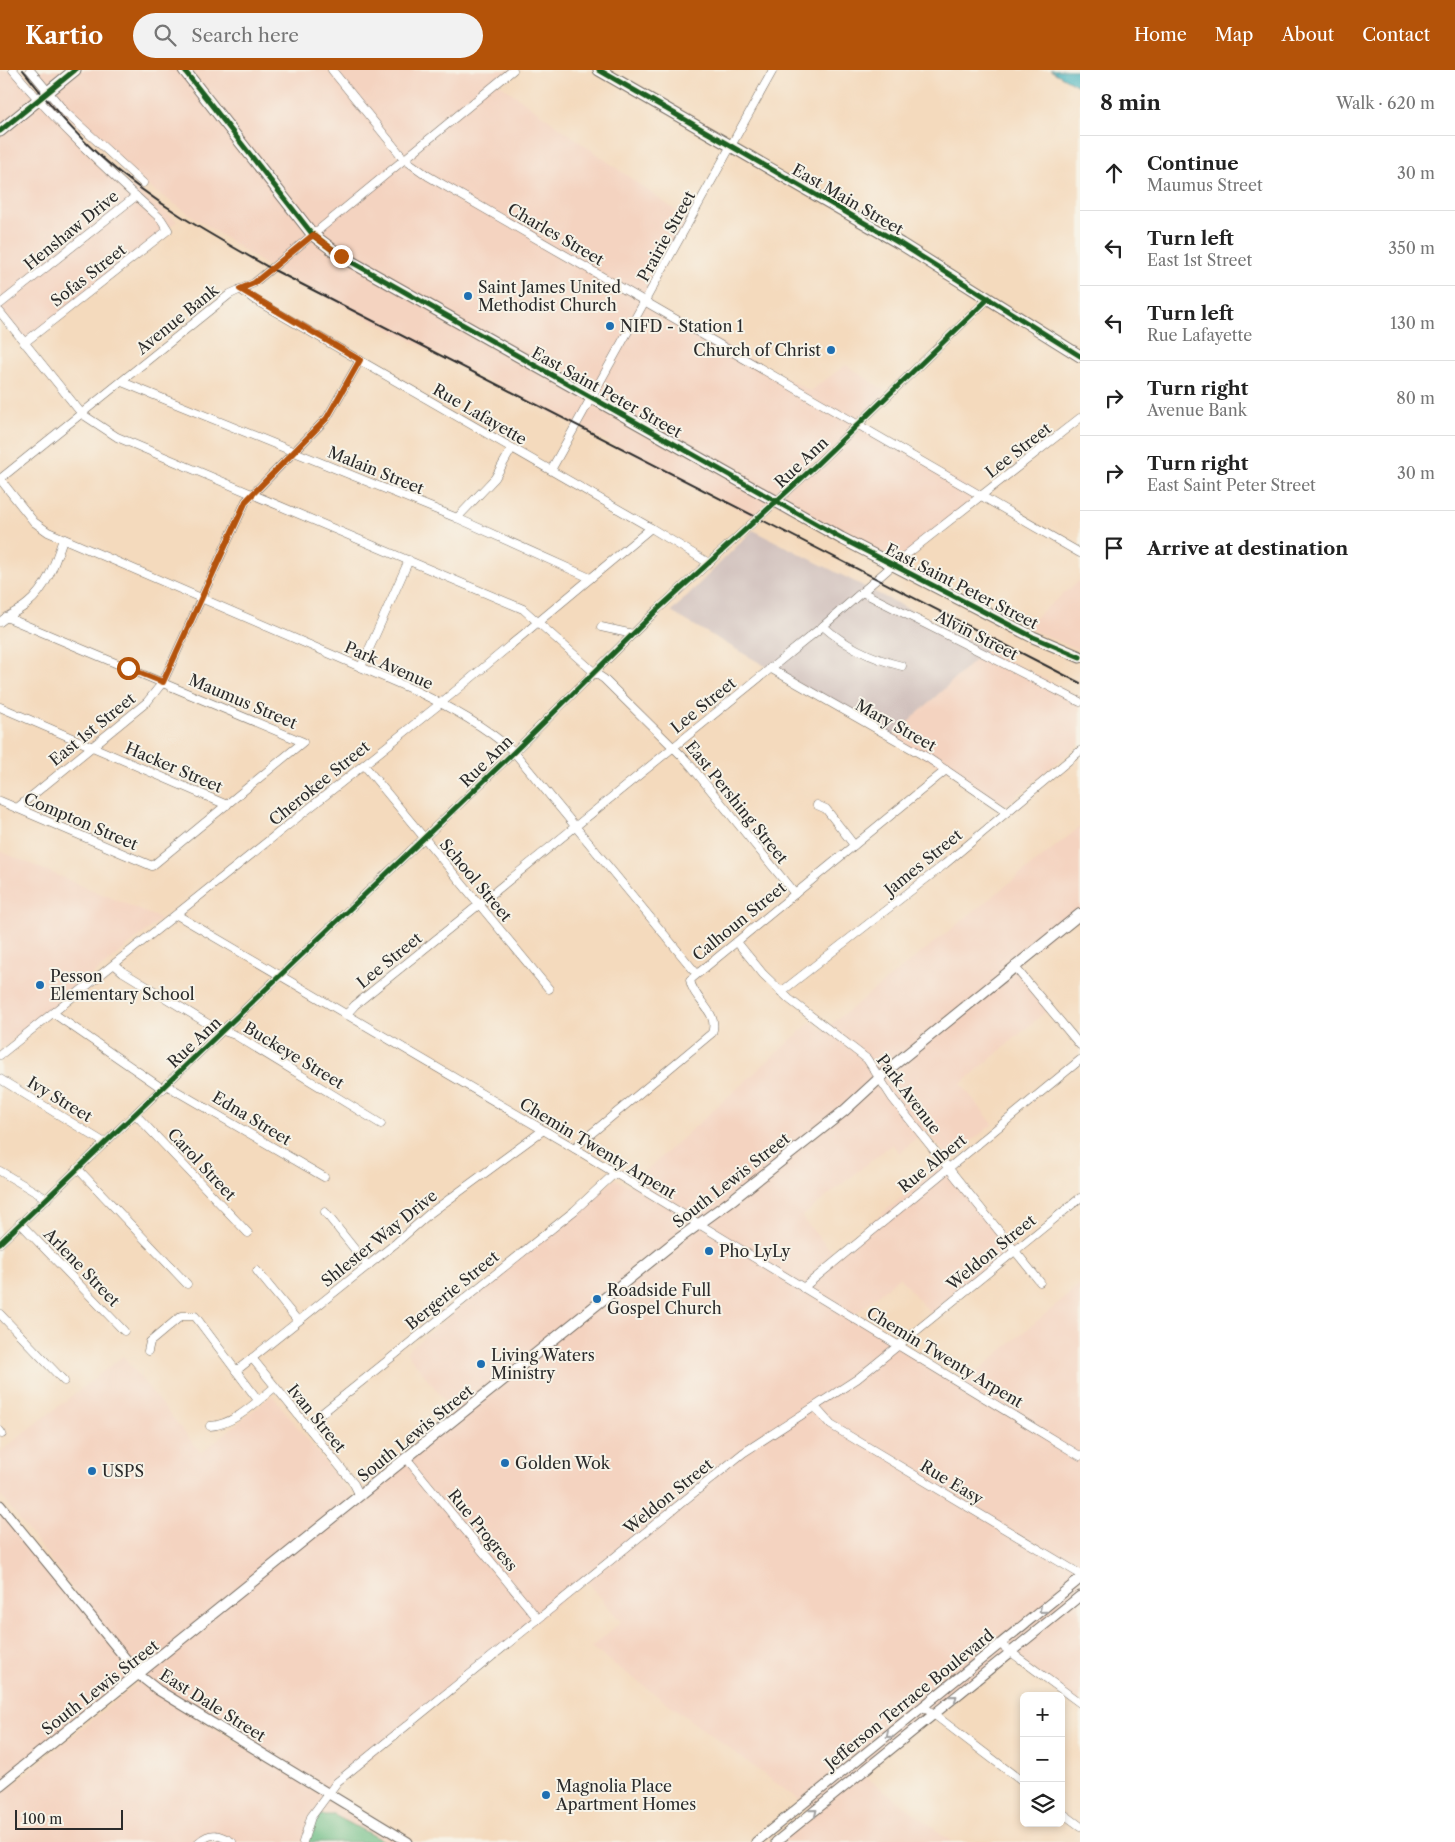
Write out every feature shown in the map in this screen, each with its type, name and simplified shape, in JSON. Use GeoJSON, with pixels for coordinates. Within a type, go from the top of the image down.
{"type":"FeatureCollection","features":[{"type":"Feature","properties":{"kind":"main road"},"geometry":{"type":"LineString","coordinates":[[0,131],[75,70]]}},
{"type":"Feature","properties":{"kind":"main road","name":"East Saint Peter Street"},"geometry":{"type":"LineString","coordinates":[[184,70],[313,235],[341,256],[776,503],[1033,637],[1080,657]]}},
{"type":"Feature","properties":{"kind":"main road","name":"East Main Street"},"geometry":{"type":"LineString","coordinates":[[599,70],[900,244],[1080,356]]}},
{"type":"Feature","properties":{"kind":"main road","name":"South Lewis Street"},"geometry":{"type":"LineString","coordinates":[[0,1785],[677,1240],[844,1111],[879,1078],[1080,914]]}},
{"type":"Feature","properties":{"kind":"street"},"geometry":{"type":"LineString","coordinates":[[14,70],[38,100],[87,152],[136,196]]}},
{"type":"Feature","properties":{"kind":"street"},"geometry":{"type":"LineString","coordinates":[[30,70],[48,92],[99,145],[143,183]]}},
{"type":"Feature","properties":{"kind":"street","name":"Charles Street"},"geometry":{"type":"LineString","coordinates":[[332,70],[404,159],[437,181],[1080,553]]}},
{"type":"Feature","properties":{"kind":"street","name":"Avenue Bank"},"geometry":{"type":"LineString","coordinates":[[0,479],[230,294],[254,283],[513,70]]}},
{"type":"Feature","properties":{"kind":"street","name":"Prairie Street"},"geometry":{"type":"LineString","coordinates":[[551,470],[773,70]]}},
{"type":"Feature","properties":{"kind":"street","name":"Sofas Street"},"geometry":{"type":"LineString","coordinates":[[24,343],[168,230],[162,219],[136,196]]}},
{"type":"Feature","properties":{"kind":"street","name":"Henshaw Drive"},"geometry":{"type":"LineString","coordinates":[[0,304],[136,196]]}},
{"type":"Feature","properties":{"kind":"street","name":"Rue Lafayette"},"geometry":{"type":"LineString","coordinates":[[240,289],[707,562]]}},
{"type":"Feature","properties":{"kind":"street","name":"Rue Ann"},"geometry":{"type":"LineString","coordinates":[[0,1243],[514,752],[707,562],[776,503],[989,298]]}},
{"type":"Feature","properties":{"kind":"street","name":"East Pershing Street"},"geometry":{"type":"LineString","coordinates":[[0,312],[82,414],[117,437],[523,609],[604,679],[674,746],[795,894]]}},
{"type":"Feature","properties":{"kind":"street","name":"East 1st Street"},"geometry":{"type":"LineString","coordinates":[[17,808],[147,702],[163,682],[252,493],[327,418],[360,360]]}},
{"type":"Feature","properties":{"kind":"street","name":"Malain Street"},"geometry":{"type":"LineString","coordinates":[[122,382],[457,518],[590,578]]}},
{"type":"Feature","properties":{"kind":"street","name":"Lee Street"},"geometry":{"type":"LineString","coordinates":[[346,1015],[362,999],[823,626],[893,565],[1080,418]]}},
{"type":"Feature","properties":{"kind":"street"},"geometry":{"type":"LineString","coordinates":[[457,518],[495,478],[512,448]]}},
{"type":"Feature","properties":{"kind":"street","name":"Park Avenue"},"geometry":{"type":"LineString","coordinates":[[0,479],[34,522],[48,532],[441,703],[497,737],[514,752],[696,973]]}},
{"type":"Feature","properties":{"kind":"street","name":"Cherokee Street"},"geometry":{"type":"LineString","coordinates":[[0,1055],[441,703],[651,528]]}},
{"type":"Feature","properties":{"kind":"street"},"geometry":{"type":"LineString","coordinates":[[3,619],[26,606],[39,593],[56,561],[63,539]]}},
{"type":"Feature","properties":{"kind":"street"},"geometry":{"type":"LineString","coordinates":[[361,667],[409,560]]}},
{"type":"Feature","properties":{"kind":"street","name":"Alvin Street"},"geometry":{"type":"LineString","coordinates":[[862,592],[1080,702]]}},
{"type":"Feature","properties":{"kind":"street","name":"Maumus Street"},"geometry":{"type":"LineString","coordinates":[[3,619],[163,682],[303,742],[227,805]]}},
{"type":"Feature","properties":{"kind":"street"},"geometry":{"type":"LineString","coordinates":[[823,626],[835,637],[859,650],[884,661],[902,666]]}},
{"type":"Feature","properties":{"kind":"street"},"geometry":{"type":"LineString","coordinates":[[601,627],[633,634]]}},
{"type":"Feature","properties":{"kind":"street","name":"Mary Street"},"geometry":{"type":"LineString","coordinates":[[770,668],[946,770],[1006,811]]}},
{"type":"Feature","properties":{"kind":"street","name":"Hacker Street"},"geometry":{"type":"LineString","coordinates":[[0,707],[227,805]]}},
{"type":"Feature","properties":{"kind":"street","name":"James Street"},"geometry":{"type":"LineString","coordinates":[[781,992],[945,864],[1080,751]]}},
{"type":"Feature","properties":{"kind":"street","name":"School Street"},"geometry":{"type":"LineString","coordinates":[[364,765],[548,989]]}},
{"type":"Feature","properties":{"kind":"street","name":"Calhoun Street"},"geometry":{"type":"LineString","coordinates":[[574,1148],[712,1033],[715,1025],[713,1016],[691,988],[690,980],[696,973],[737,942],[946,770]]}},
{"type":"Feature","properties":{"kind":"street","name":"Compton Street"},"geometry":{"type":"LineString","coordinates":[[0,801],[152,866],[227,805]]}},
{"type":"Feature","properties":{"kind":"street"},"geometry":{"type":"LineString","coordinates":[[817,804],[826,809],[854,845]]}},
{"type":"Feature","properties":{"kind":"street","name":"Chemin Twenty Arpent"},"geometry":{"type":"LineString","coordinates":[[177,915],[542,1131],[574,1148],[1080,1456]]}},
{"type":"Feature","properties":{"kind":"street","name":"Park Avenue"},"geometry":{"type":"LineString","coordinates":[[737,942],[781,992],[867,1060],[893,1099],[1040,1282]]}},
{"type":"Feature","properties":{"kind":"street","name":"Buckeye Street"},"geometry":{"type":"LineString","coordinates":[[115,965],[139,982],[223,1031],[235,1035],[381,1124]]}},
{"type":"Feature","properties":{"kind":"street"},"geometry":{"type":"LineString","coordinates":[[1014,966],[1080,1045]]}},
{"type":"Feature","properties":{"kind":"street","name":"Edna Street"},"geometry":{"type":"LineString","coordinates":[[53,1013],[164,1087],[324,1177]]}},
{"type":"Feature","properties":{"kind":"street","name":"Rue Albert"},"geometry":{"type":"LineString","coordinates":[[803,1288],[1080,1060]]}},
{"type":"Feature","properties":{"kind":"street","name":"Ivy Street"},"geometry":{"type":"LineString","coordinates":[[0,1079],[105,1143]]}},
{"type":"Feature","properties":{"kind":"street","name":"Carol Street"},"geometry":{"type":"LineString","coordinates":[[136,1114],[248,1233]]}},
{"type":"Feature","properties":{"kind":"street","name":"Shlester Way Drive"},"geometry":{"type":"LineString","coordinates":[[236,1371],[368,1266],[429,1214],[542,1131]]}},
{"type":"Feature","properties":{"kind":"street"},"geometry":{"type":"LineString","coordinates":[[78,1169],[188,1284]]}},
{"type":"Feature","properties":{"kind":"street"},"geometry":{"type":"LineString","coordinates":[[0,1171],[47,1199]]}},
{"type":"Feature","properties":{"kind":"street","name":"Bergerie Street"},"geometry":{"type":"LineString","coordinates":[[306,1426],[574,1211],[614,1174]]}},
{"type":"Feature","properties":{"kind":"street","name":"Weldon Street"},"geometry":{"type":"LineString","coordinates":[[303,1842],[310,1817],[336,1782],[743,1453],[856,1379],[1080,1198]]}},
{"type":"Feature","properties":{"kind":"street"},"geometry":{"type":"LineString","coordinates":[[325,1212],[368,1266]]}},
{"type":"Feature","properties":{"kind":"street","name":"Arlene Street"},"geometry":{"type":"LineString","coordinates":[[20,1222],[124,1331]]}},
{"type":"Feature","properties":{"kind":"street"},"geometry":{"type":"LineString","coordinates":[[257,1271],[298,1322]]}},
{"type":"Feature","properties":{"kind":"street"},"geometry":{"type":"LineString","coordinates":[[0,1314],[64,1381]]}},
{"type":"Feature","properties":{"kind":"street"},"geometry":{"type":"LineString","coordinates":[[148,1351],[150,1342],[181,1316],[195,1316],[258,1400]]}},
{"type":"Feature","properties":{"kind":"street","name":"Ivan Street"},"geometry":{"type":"LineString","coordinates":[[252,1358],[354,1484],[360,1496]]}},
{"type":"Feature","properties":{"kind":"street"},"geometry":{"type":"LineString","coordinates":[[210,1426],[219,1426],[229,1422],[275,1387]]}},
{"type":"Feature","properties":{"kind":"street","name":"Rue Easy"},"geometry":{"type":"LineString","coordinates":[[815,1407],[831,1425],[1080,1574]]}},
{"type":"Feature","properties":{"kind":"street","name":"Rue Progress"},"geometry":{"type":"LineString","coordinates":[[407,1459],[538,1619]]}},
{"type":"Feature","properties":{"kind":"street","name":"East Dale Street"},"geometry":{"type":"LineString","coordinates":[[0,1505],[139,1675],[158,1690],[408,1842]]}},
{"type":"Feature","properties":{"kind":"street","name":"Jefferson Terrace Boulevard"},"geometry":{"type":"LineString","coordinates":[[756,1842],[1080,1580]]}},
{"type":"Feature","properties":{"kind":"street","name":"Jefferson Terrace Boulevard"},"geometry":{"type":"LineString","coordinates":[[779,1839],[1080,1596]]}},
{"type":"Feature","properties":{"kind":"street"},"geometry":{"type":"LineString","coordinates":[[1000,1644],[1080,1703]]}},
{"type":"Feature","properties":{"kind":"street"},"geometry":{"type":"LineString","coordinates":[[923,1706],[1023,1782]]}},
{"type":"Feature","properties":{"kind":"street"},"geometry":{"type":"LineString","coordinates":[[848,1767],[856,1778]]}},
{"type":"Feature","properties":{"kind":"street"},"geometry":{"type":"LineString","coordinates":[[1065,1815],[1080,1826]]}},
{"type":"Feature","properties":{"kind":"street"},"geometry":{"type":"LineString","coordinates":[[774,1827],[779,1839]]}},
{"type":"Feature","properties":{"kind":"street"},"geometry":{"type":"LineString","coordinates":[[199,1842],[209,1835],[218,1835],[232,1842]]}},
{"type":"Feature","properties":{"kind":"shaded area"},"geometry":{"type":"Polygon","coordinates":[[[0,70],[20,70],[87,152],[177,221],[24,343],[0,313],[0,70]]]}},
{"type":"Feature","properties":{"kind":"shaded area"},"geometry":{"type":"Polygon","coordinates":[[[31,70],[513,70],[498,83],[690,221],[645,301],[810,391],[846,365],[890,394],[859,424],[982,495],[893,565],[776,503],[758,519],[270,268],[143,183],[44,96],[48,92],[31,70]]]}},
{"type":"Feature","properties":{"kind":"shaded area"},"geometry":{"type":"Polygon","coordinates":[[[753,530],[987,649],[891,738],[671,612],[753,530]]]}},
{"type":"Feature","properties":{"kind":"shaded area"},"geometry":{"type":"Polygon","coordinates":[[[1080,580],[1080,650],[1024,627],[1080,580]]]}},
{"type":"Feature","properties":{"kind":"shaded area"},"geometry":{"type":"Polygon","coordinates":[[[987,649],[1080,697],[1080,743],[1006,805],[891,738],[987,649]]]}},
{"type":"Feature","properties":{"kind":"shaded area"},"geometry":{"type":"Polygon","coordinates":[[[1080,827],[1080,913],[1014,966],[1050,1008],[961,1084],[993,1124],[950,1158],[925,1130],[900,1153],[892,1144],[801,1217],[833,1253],[942,1165],[1016,1250],[931,1314],[899,1277],[852,1317],[962,1384],[1080,1285],[1080,1591],[861,1773],[952,1842],[777,1842],[814,1811],[591,1647],[621,1622],[586,1580],[327,1794],[139,1675],[0,1786],[0,1513],[130,1664],[0,1494],[0,1452],[123,1356],[201,1453],[272,1395],[355,1500],[453,1411],[406,1352],[615,1179],[629,1186],[811,1022],[824,1030],[1080,827]]]}},
{"type":"Feature","properties":{"kind":"shaded area","name":"Pesson Elementary School"},"geometry":{"type":"Polygon","coordinates":[[[0,851],[161,919],[0,1050],[0,851]]]}},
{"type":"Feature","properties":{"kind":"shaded area"},"geometry":{"type":"Polygon","coordinates":[[[1080,1595],[1080,1705],[1010,1652],[1080,1595]]]}},
{"type":"Feature","properties":{"kind":"shaded area"},"geometry":{"type":"Polygon","coordinates":[[[139,1682],[402,1842],[0,1842],[0,1795],[139,1682]]]}},
{"type":"Feature","properties":{"kind":"green space"},"geometry":{"type":"Polygon","coordinates":[[[320,1815],[334,1815],[385,1842],[306,1842],[312,1826],[320,1815]]]}},
{"type":"Feature","properties":{"kind":"water"},"geometry":{"type":"Polygon","coordinates":[[[1050,70],[1080,70],[1080,87],[1050,70]]]}},
{"type":"Feature","properties":{"kind":"railway"},"geometry":{"type":"LineString","coordinates":[[23,70],[69,125],[119,172],[160,202],[226,243],[270,268],[1080,683]]}},
{"type":"Feature","properties":{"kind":"cycle path"},"geometry":{"type":"LineString","coordinates":[[0,131],[75,70]]}},
{"type":"Feature","properties":{"kind":"cycle path"},"geometry":{"type":"LineString","coordinates":[[184,70],[313,235],[341,256],[841,538],[1033,637],[1080,657]]}},
{"type":"Feature","properties":{"kind":"cycle path"},"geometry":{"type":"LineString","coordinates":[[599,70],[901,244],[1080,356]]}},
{"type":"Feature","properties":{"kind":"cycle path"},"geometry":{"type":"LineString","coordinates":[[0,1243],[514,752],[657,610],[815,466],[989,298]]}},
{"type":"Feature","properties":{"kind":"place","name":"Saint James United Methodist Church"},"geometry":{"type":"Point","coordinates":[468,296]}},
{"type":"Feature","properties":{"kind":"place","name":"NIFD - Station 1"},"geometry":{"type":"Point","coordinates":[610,326]}},
{"type":"Feature","properties":{"kind":"place","name":"Church of Christ"},"geometry":{"type":"Point","coordinates":[831,350]}},
{"type":"Feature","properties":{"kind":"place","name":"Pesson Elementary School"},"geometry":{"type":"Point","coordinates":[40,985]}},
{"type":"Feature","properties":{"kind":"place","name":"Pho LyLy"},"geometry":{"type":"Point","coordinates":[709,1251]}},
{"type":"Feature","properties":{"kind":"place","name":"Roadside Full Gospel Church"},"geometry":{"type":"Point","coordinates":[597,1299]}},
{"type":"Feature","properties":{"kind":"place","name":"Living Waters Ministry"},"geometry":{"type":"Point","coordinates":[481,1364]}},
{"type":"Feature","properties":{"kind":"place","name":"Golden Wok"},"geometry":{"type":"Point","coordinates":[505,1463]}},
{"type":"Feature","properties":{"kind":"place","name":"USPS"},"geometry":{"type":"Point","coordinates":[92,1471]}},
{"type":"Feature","properties":{"kind":"place","name":"Magnolia Place Apartment Homes"},"geometry":{"type":"Point","coordinates":[546,1795]}},
{"type":"Feature","properties":{"kind":"route"},"geometry":{"type":"LineString","coordinates":[[128,668],[163,682],[172,665],[192,615],[214,576],[246,501],[327,418],[355,372],[360,360],[255,300],[240,289],[254,283],[270,268],[313,235],[341,256]]}}]}
